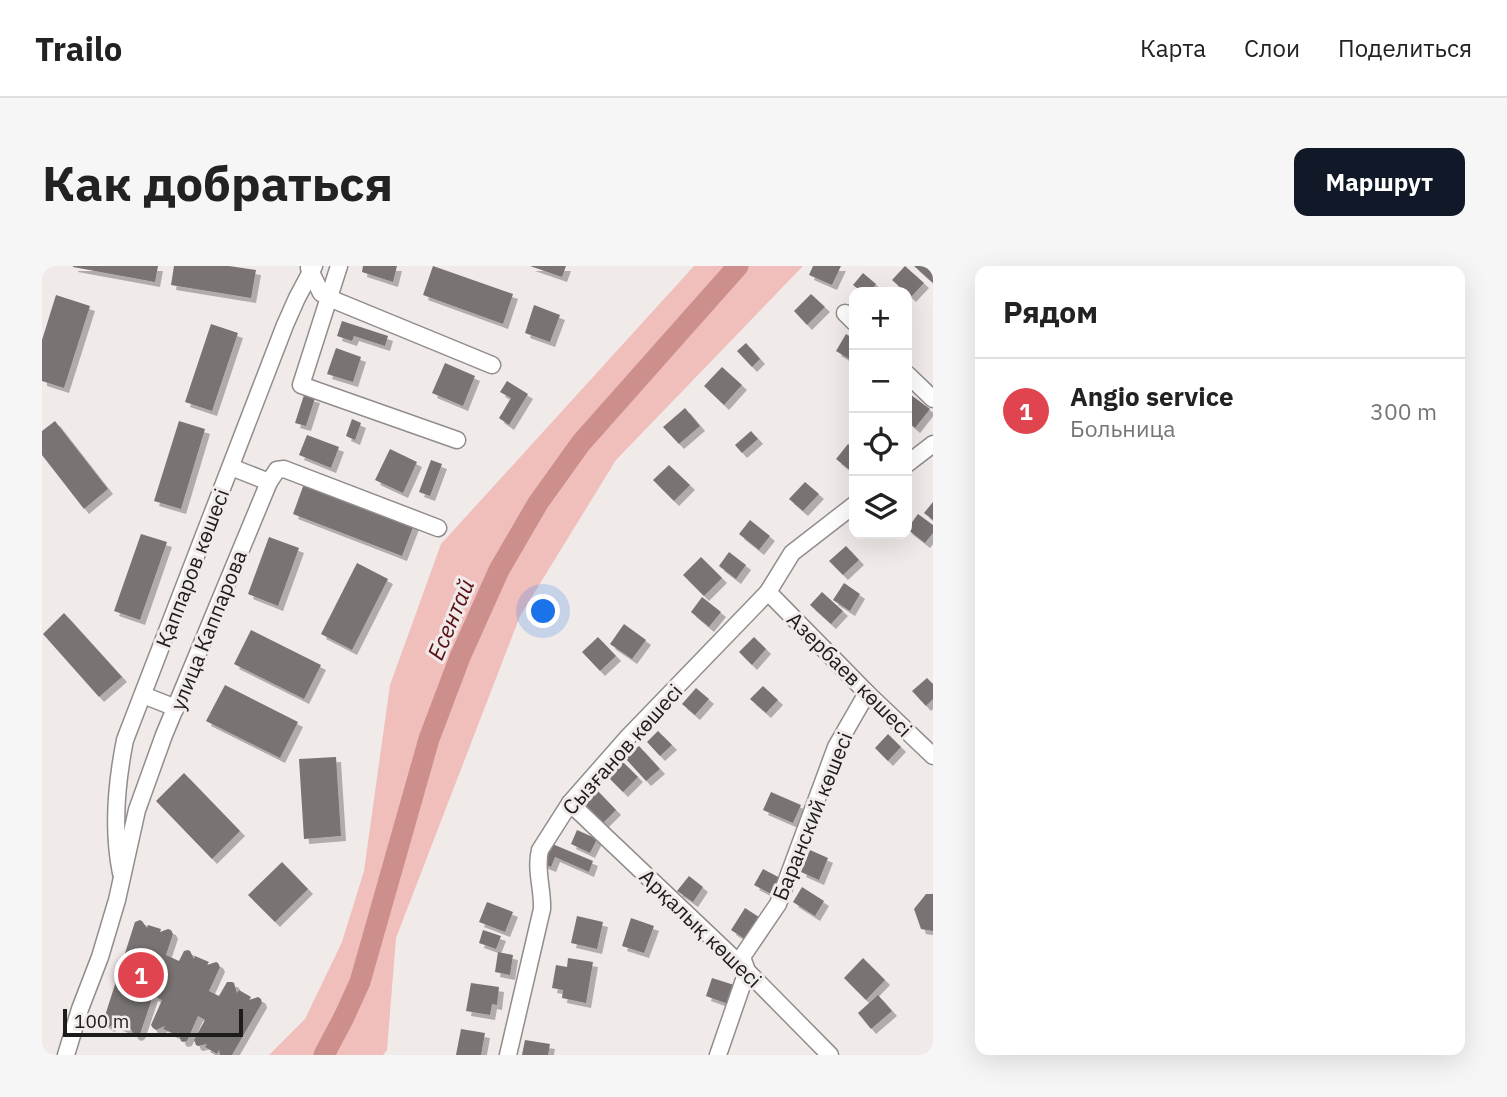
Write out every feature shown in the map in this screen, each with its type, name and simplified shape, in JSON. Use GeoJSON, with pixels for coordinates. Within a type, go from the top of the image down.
{"type":"FeatureCollection","features":[{"type":"Feature","properties":{"kind":"street"},"geometry":{"type":"LineString","coordinates":[[339,266],[301,384],[457,440]]}},
{"type":"Feature","properties":{"kind":"street"},"geometry":{"type":"LineString","coordinates":[[311,268],[321,293],[329,298],[492,365]]}},
{"type":"Feature","properties":{"kind":"street","name":"Қаппаров көшесі"},"geometry":{"type":"LineString","coordinates":[[122,879],[116,848],[118,774],[125,740],[285,325],[311,268]]}},
{"type":"Feature","properties":{"kind":"street"},"geometry":{"type":"LineString","coordinates":[[912,379],[933,399]]}},
{"type":"Feature","properties":{"kind":"street"},"geometry":{"type":"LineString","coordinates":[[912,460],[933,444]]}},
{"type":"Feature","properties":{"kind":"street"},"geometry":{"type":"LineString","coordinates":[[231,467],[269,482]]}},
{"type":"Feature","properties":{"kind":"street","name":"улица Каппарова"},"geometry":{"type":"LineString","coordinates":[[141,800],[164,735],[269,482],[277,470],[284,469],[438,528]]}},
{"type":"Feature","properties":{"kind":"street","name":"Сызғанов көшесі"},"geometry":{"type":"LineString","coordinates":[[508,1055],[542,909],[538,854],[570,803],[628,737],[768,592],[792,553],[849,509]]}},
{"type":"Feature","properties":{"kind":"street","name":"Азербаев көшесі"},"geometry":{"type":"LineString","coordinates":[[768,592],[867,694],[933,756]]}},
{"type":"Feature","properties":{"kind":"street","name":"Баранский көшесі"},"geometry":{"type":"LineString","coordinates":[[718,1055],[747,971],[742,957],[778,904],[835,747],[867,694]]}},
{"type":"Feature","properties":{"kind":"street"},"geometry":{"type":"LineString","coordinates":[[143,695],[176,708]]}},
{"type":"Feature","properties":{"kind":"street","name":"Қаппаров көшесі"},"geometry":{"type":"LineString","coordinates":[[66,1055],[100,957],[141,800]]}},
{"type":"Feature","properties":{"kind":"street","name":"Арқалық көшесі"},"geometry":{"type":"LineString","coordinates":[[570,803],[747,971],[830,1055]]}},
{"type":"Feature","properties":{"kind":"shaded area"},"geometry":{"type":"Polygon","coordinates":[[[694,266],[803,266],[616,460],[520,616],[396,938],[387,1050],[383,1055],[269,1055],[305,1019],[342,942],[364,871],[390,685],[441,544],[694,266]]]}},
{"type":"Feature","properties":{"kind":"building"},"geometry":{"type":"Polygon","coordinates":[[[73,266],[158,266],[155,282],[73,266]]]}},
{"type":"Feature","properties":{"kind":"building"},"geometry":{"type":"Polygon","coordinates":[[[174,266],[229,266],[256,270],[251,298],[171,285],[174,266]]]}},
{"type":"Feature","properties":{"kind":"building"},"geometry":{"type":"Polygon","coordinates":[[[363,266],[397,266],[393,282],[362,272],[363,266]]]}},
{"type":"Feature","properties":{"kind":"building"},"geometry":{"type":"Polygon","coordinates":[[[433,266],[513,294],[503,324],[423,295],[433,266]]]}},
{"type":"Feature","properties":{"kind":"building"},"geometry":{"type":"Polygon","coordinates":[[[530,266],[566,266],[562,277],[530,266]]]}},
{"type":"Feature","properties":{"kind":"building"},"geometry":{"type":"Polygon","coordinates":[[[813,266],[841,266],[832,285],[809,275],[813,266]]]}},
{"type":"Feature","properties":{"kind":"building"},"geometry":{"type":"Polygon","coordinates":[[[905,266],[924,283],[912,296],[912,287],[900,287],[892,280],[905,266]]]}},
{"type":"Feature","properties":{"kind":"building"},"geometry":{"type":"Polygon","coordinates":[[[914,266],[933,266],[933,283],[914,266]]]}},
{"type":"Feature","properties":{"kind":"building"},"geometry":{"type":"Polygon","coordinates":[[[863,273],[876,284],[874,287],[853,285],[863,273]]]}},
{"type":"Feature","properties":{"kind":"building"},"geometry":{"type":"Polygon","coordinates":[[[811,294],[825,307],[807,325],[794,311],[811,294]]]}},
{"type":"Feature","properties":{"kind":"building"},"geometry":{"type":"Polygon","coordinates":[[[56,295],[90,306],[64,388],[42,381],[42,340],[56,295]]]}},
{"type":"Feature","properties":{"kind":"building"},"geometry":{"type":"Polygon","coordinates":[[[534,305],[560,315],[550,342],[525,333],[534,305]]]}},
{"type":"Feature","properties":{"kind":"building"},"geometry":{"type":"Polygon","coordinates":[[[342,321],[388,336],[385,346],[354,336],[352,341],[337,336],[342,321]]]}},
{"type":"Feature","properties":{"kind":"building"},"geometry":{"type":"Polygon","coordinates":[[[211,324],[238,333],[212,411],[185,402],[211,324]]]}},
{"type":"Feature","properties":{"kind":"building"},"geometry":{"type":"Polygon","coordinates":[[[846,334],[849,336],[849,359],[836,351],[846,334]]]}},
{"type":"Feature","properties":{"kind":"building"},"geometry":{"type":"Polygon","coordinates":[[[746,343],[760,359],[752,367],[737,351],[746,343]]]}},
{"type":"Feature","properties":{"kind":"building"},"geometry":{"type":"Polygon","coordinates":[[[336,348],[361,357],[353,382],[327,374],[336,348]]]}},
{"type":"Feature","properties":{"kind":"building"},"geometry":{"type":"Polygon","coordinates":[[[445,363],[475,376],[463,406],[432,393],[445,363]]]}},
{"type":"Feature","properties":{"kind":"building"},"geometry":{"type":"Polygon","coordinates":[[[722,367],[742,385],[724,405],[704,386],[722,367]]]}},
{"type":"Feature","properties":{"kind":"building"},"geometry":{"type":"Polygon","coordinates":[[[507,381],[528,394],[509,425],[499,418],[511,398],[500,392],[507,381]]]}},
{"type":"Feature","properties":{"kind":"building"},"geometry":{"type":"Polygon","coordinates":[[[304,395],[315,398],[306,426],[295,423],[304,395]]]}},
{"type":"Feature","properties":{"kind":"building"},"geometry":{"type":"Polygon","coordinates":[[[912,396],[930,409],[915,428],[912,425],[912,396]]]}},
{"type":"Feature","properties":{"kind":"building"},"geometry":{"type":"Polygon","coordinates":[[[685,408],[700,426],[679,444],[663,427],[685,408]]]}},
{"type":"Feature","properties":{"kind":"building"},"geometry":{"type":"Polygon","coordinates":[[[352,419],[361,423],[355,440],[346,436],[352,419]]]}},
{"type":"Feature","properties":{"kind":"building"},"geometry":{"type":"Polygon","coordinates":[[[55,421],[108,489],[84,509],[42,455],[42,431],[55,421]]]}},
{"type":"Feature","properties":{"kind":"building"},"geometry":{"type":"Polygon","coordinates":[[[179,421],[205,429],[181,509],[154,501],[179,421]]]}},
{"type":"Feature","properties":{"kind":"building"},"geometry":{"type":"Polygon","coordinates":[[[751,431],[758,439],[742,453],[735,445],[751,431]]]}},
{"type":"Feature","properties":{"kind":"building"},"geometry":{"type":"Polygon","coordinates":[[[307,435],[339,447],[331,468],[299,455],[307,435]]]}},
{"type":"Feature","properties":{"kind":"building"},"geometry":{"type":"Polygon","coordinates":[[[848,444],[849,445],[849,470],[836,459],[848,444]]]}},
{"type":"Feature","properties":{"kind":"building"},"geometry":{"type":"Polygon","coordinates":[[[390,449],[417,462],[403,493],[375,480],[390,449]]]}},
{"type":"Feature","properties":{"kind":"building"},"geometry":{"type":"Polygon","coordinates":[[[431,460],[442,464],[430,496],[419,492],[431,460]]]}},
{"type":"Feature","properties":{"kind":"building"},"geometry":{"type":"Polygon","coordinates":[[[669,465],[690,485],[674,501],[653,480],[669,465]]]}},
{"type":"Feature","properties":{"kind":"building"},"geometry":{"type":"Polygon","coordinates":[[[305,481],[415,522],[402,556],[293,514],[305,481]]]}},
{"type":"Feature","properties":{"kind":"building"},"geometry":{"type":"Polygon","coordinates":[[[805,482],[819,494],[803,511],[789,499],[805,482]]]}},
{"type":"Feature","properties":{"kind":"building"},"geometry":{"type":"Polygon","coordinates":[[[933,502],[933,520],[924,513],[933,502]]]}},
{"type":"Feature","properties":{"kind":"building"},"geometry":{"type":"Polygon","coordinates":[[[918,514],[933,525],[933,533],[925,543],[912,533],[912,522],[918,514]]]}},
{"type":"Feature","properties":{"kind":"building"},"geometry":{"type":"Polygon","coordinates":[[[750,520],[770,536],[759,550],[739,534],[750,520]]]}},
{"type":"Feature","properties":{"kind":"building"},"geometry":{"type":"Polygon","coordinates":[[[141,534],[167,542],[140,620],[114,611],[141,534]]]}},
{"type":"Feature","properties":{"kind":"building"},"geometry":{"type":"Polygon","coordinates":[[[269,537],[299,548],[278,606],[248,594],[269,537]]]}},
{"type":"Feature","properties":{"kind":"building"},"geometry":{"type":"Polygon","coordinates":[[[846,546],[859,560],[843,575],[829,561],[846,546]]]}},
{"type":"Feature","properties":{"kind":"building"},"geometry":{"type":"Polygon","coordinates":[[[729,552],[746,565],[736,579],[719,566],[729,552]]]}},
{"type":"Feature","properties":{"kind":"building"},"geometry":{"type":"Polygon","coordinates":[[[701,557],[722,578],[704,596],[683,575],[701,557]]]}},
{"type":"Feature","properties":{"kind":"building"},"geometry":{"type":"Polygon","coordinates":[[[357,563],[388,579],[352,650],[321,634],[357,563]]]}},
{"type":"Feature","properties":{"kind":"building"},"geometry":{"type":"Polygon","coordinates":[[[844,583],[860,594],[850,611],[833,600],[844,583]]]}},
{"type":"Feature","properties":{"kind":"building"},"geometry":{"type":"Polygon","coordinates":[[[822,592],[843,611],[831,624],[810,605],[822,592]]]}},
{"type":"Feature","properties":{"kind":"building"},"geometry":{"type":"Polygon","coordinates":[[[702,597],[721,612],[709,627],[691,612],[702,597]]]}},
{"type":"Feature","properties":{"kind":"building"},"geometry":{"type":"Polygon","coordinates":[[[64,613],[122,677],[99,697],[43,634],[64,613]]]}},
{"type":"Feature","properties":{"kind":"building"},"geometry":{"type":"Polygon","coordinates":[[[624,624],[646,640],[632,659],[610,644],[624,624]]]}},
{"type":"Feature","properties":{"kind":"building"},"geometry":{"type":"Polygon","coordinates":[[[251,630],[321,665],[304,699],[234,664],[251,630]]]}},
{"type":"Feature","properties":{"kind":"building"},"geometry":{"type":"Polygon","coordinates":[[[598,637],[616,656],[600,671],[582,652],[598,637]]]}},
{"type":"Feature","properties":{"kind":"building"},"geometry":{"type":"Polygon","coordinates":[[[754,637],[766,649],[752,665],[739,652],[754,637]]]}},
{"type":"Feature","properties":{"kind":"building"},"geometry":{"type":"Polygon","coordinates":[[[927,678],[933,684],[933,699],[926,706],[912,691],[927,678]]]}},
{"type":"Feature","properties":{"kind":"building"},"geometry":{"type":"Polygon","coordinates":[[[225,685],[298,722],[280,758],[206,721],[225,685]]]}},
{"type":"Feature","properties":{"kind":"building"},"geometry":{"type":"Polygon","coordinates":[[[763,686],[778,700],[766,713],[750,699],[763,686]]]}},
{"type":"Feature","properties":{"kind":"building"},"geometry":{"type":"Polygon","coordinates":[[[696,688],[709,699],[695,715],[682,704],[696,688]]]}},
{"type":"Feature","properties":{"kind":"building"},"geometry":{"type":"Polygon","coordinates":[[[658,731],[672,745],[660,756],[647,742],[658,731]]]}},
{"type":"Feature","properties":{"kind":"building"},"geometry":{"type":"Polygon","coordinates":[[[888,734],[901,747],[888,761],[875,748],[888,734]]]}},
{"type":"Feature","properties":{"kind":"building"},"geometry":{"type":"Polygon","coordinates":[[[639,746],[660,769],[646,781],[625,758],[639,746]]]}},
{"type":"Feature","properties":{"kind":"building"},"geometry":{"type":"Polygon","coordinates":[[[336,757],[341,836],[304,839],[299,759],[336,757]]]}},
{"type":"Feature","properties":{"kind":"building"},"geometry":{"type":"Polygon","coordinates":[[[623,762],[638,777],[623,792],[608,777],[623,762]]]}},
{"type":"Feature","properties":{"kind":"building"},"geometry":{"type":"Polygon","coordinates":[[[184,773],[240,831],[212,859],[156,801],[184,773]]]}},
{"type":"Feature","properties":{"kind":"building"},"geometry":{"type":"Polygon","coordinates":[[[593,786],[616,810],[603,823],[580,799],[593,786]]]}},
{"type":"Feature","properties":{"kind":"building"},"geometry":{"type":"Polygon","coordinates":[[[771,792],[801,805],[793,823],[763,810],[771,792]]]}},
{"type":"Feature","properties":{"kind":"building"},"geometry":{"type":"Polygon","coordinates":[[[577,830],[597,839],[590,853],[571,844],[577,830]]]}},
{"type":"Feature","properties":{"kind":"building"},"geometry":{"type":"Polygon","coordinates":[[[550,843],[593,861],[589,872],[555,857],[551,867],[541,863],[550,843]]]}},
{"type":"Feature","properties":{"kind":"building"},"geometry":{"type":"Polygon","coordinates":[[[810,850],[828,858],[819,880],[801,872],[810,850]]]}},
{"type":"Feature","properties":{"kind":"building"},"geometry":{"type":"Polygon","coordinates":[[[282,862],[308,889],[275,922],[248,895],[282,862]]]}},
{"type":"Feature","properties":{"kind":"building"},"geometry":{"type":"Polygon","coordinates":[[[763,869],[782,879],[773,895],[754,885],[763,869]]]}},
{"type":"Feature","properties":{"kind":"building"},"geometry":{"type":"Polygon","coordinates":[[[689,876],[703,887],[693,902],[677,891],[689,876]]]}},
{"type":"Feature","properties":{"kind":"building"},"geometry":{"type":"Polygon","coordinates":[[[802,887],[824,901],[815,916],[793,902],[802,887]]]}},
{"type":"Feature","properties":{"kind":"building"},"geometry":{"type":"Polygon","coordinates":[[[926,894],[933,894],[933,931],[921,929],[914,909],[926,894]]]}},
{"type":"Feature","properties":{"kind":"building"},"geometry":{"type":"Polygon","coordinates":[[[487,902],[513,912],[505,932],[479,922],[487,902]]]}},
{"type":"Feature","properties":{"kind":"building"},"geometry":{"type":"Polygon","coordinates":[[[745,908],[762,919],[748,941],[731,930],[745,908]]]}},
{"type":"Feature","properties":{"kind":"building"},"geometry":{"type":"Polygon","coordinates":[[[577,916],[603,922],[597,949],[571,943],[577,916]]]}},
{"type":"Feature","properties":{"kind":"building"},"geometry":{"type":"Polygon","coordinates":[[[631,918],[654,926],[644,953],[622,946],[631,918]]]}},
{"type":"Feature","properties":{"kind":"building"},"geometry":{"type":"Polygon","coordinates":[[[140,920],[147,928],[148,925],[161,929],[160,932],[171,930],[173,934],[166,955],[179,961],[184,951],[188,950],[194,959],[195,956],[209,962],[207,965],[218,963],[220,967],[209,991],[219,996],[227,982],[232,982],[237,993],[239,990],[251,997],[249,1000],[258,997],[261,999],[262,1003],[232,1055],[220,1055],[219,1050],[217,1054],[205,1047],[207,1044],[196,1045],[194,1040],[205,1020],[198,1016],[187,1041],[181,1041],[178,1032],[177,1035],[163,1029],[165,1026],[156,1030],[153,1028],[151,1025],[162,1000],[153,996],[137,1036],[129,1026],[128,1030],[116,1025],[117,1022],[109,1027],[103,1022],[135,922],[140,920]]]}},
{"type":"Feature","properties":{"kind":"building"},"geometry":{"type":"Polygon","coordinates":[[[483,930],[501,936],[496,949],[479,943],[483,930]]]}},
{"type":"Feature","properties":{"kind":"building"},"geometry":{"type":"Polygon","coordinates":[[[498,952],[513,955],[510,975],[495,972],[498,952]]]}},
{"type":"Feature","properties":{"kind":"building"},"geometry":{"type":"Polygon","coordinates":[[[568,958],[593,962],[586,1003],[562,998],[563,990],[552,988],[556,965],[567,967],[568,958]]]}},
{"type":"Feature","properties":{"kind":"building"},"geometry":{"type":"Polygon","coordinates":[[[863,958],[885,980],[866,1000],[844,978],[863,958]]]}},
{"type":"Feature","properties":{"kind":"building"},"geometry":{"type":"Polygon","coordinates":[[[712,978],[734,985],[728,1004],[706,996],[712,978]]]}},
{"type":"Feature","properties":{"kind":"building"},"geometry":{"type":"Polygon","coordinates":[[[471,983],[499,987],[497,1005],[492,1004],[490,1015],[466,1011],[471,983]]]}},
{"type":"Feature","properties":{"kind":"building"},"geometry":{"type":"Polygon","coordinates":[[[878,995],[892,1011],[871,1029],[858,1013],[878,995]]]}},
{"type":"Feature","properties":{"kind":"building"},"geometry":{"type":"Polygon","coordinates":[[[461,1029],[485,1033],[481,1055],[456,1055],[461,1029]]]}},
{"type":"Feature","properties":{"kind":"building"},"geometry":{"type":"Polygon","coordinates":[[[525,1040],[550,1044],[548,1055],[522,1055],[525,1040]]]}},
{"type":"Feature","properties":{"kind":"waterway","name":"Есентай"},"geometry":{"type":"LineString","coordinates":[[324,1055],[360,982],[429,739],[460,657],[499,570],[538,503],[581,443],[738,266]]}},
{"type":"Feature","properties":{"kind":"place","name":"Angio service"},"geometry":{"type":"Point","coordinates":[141,975]}}]}
